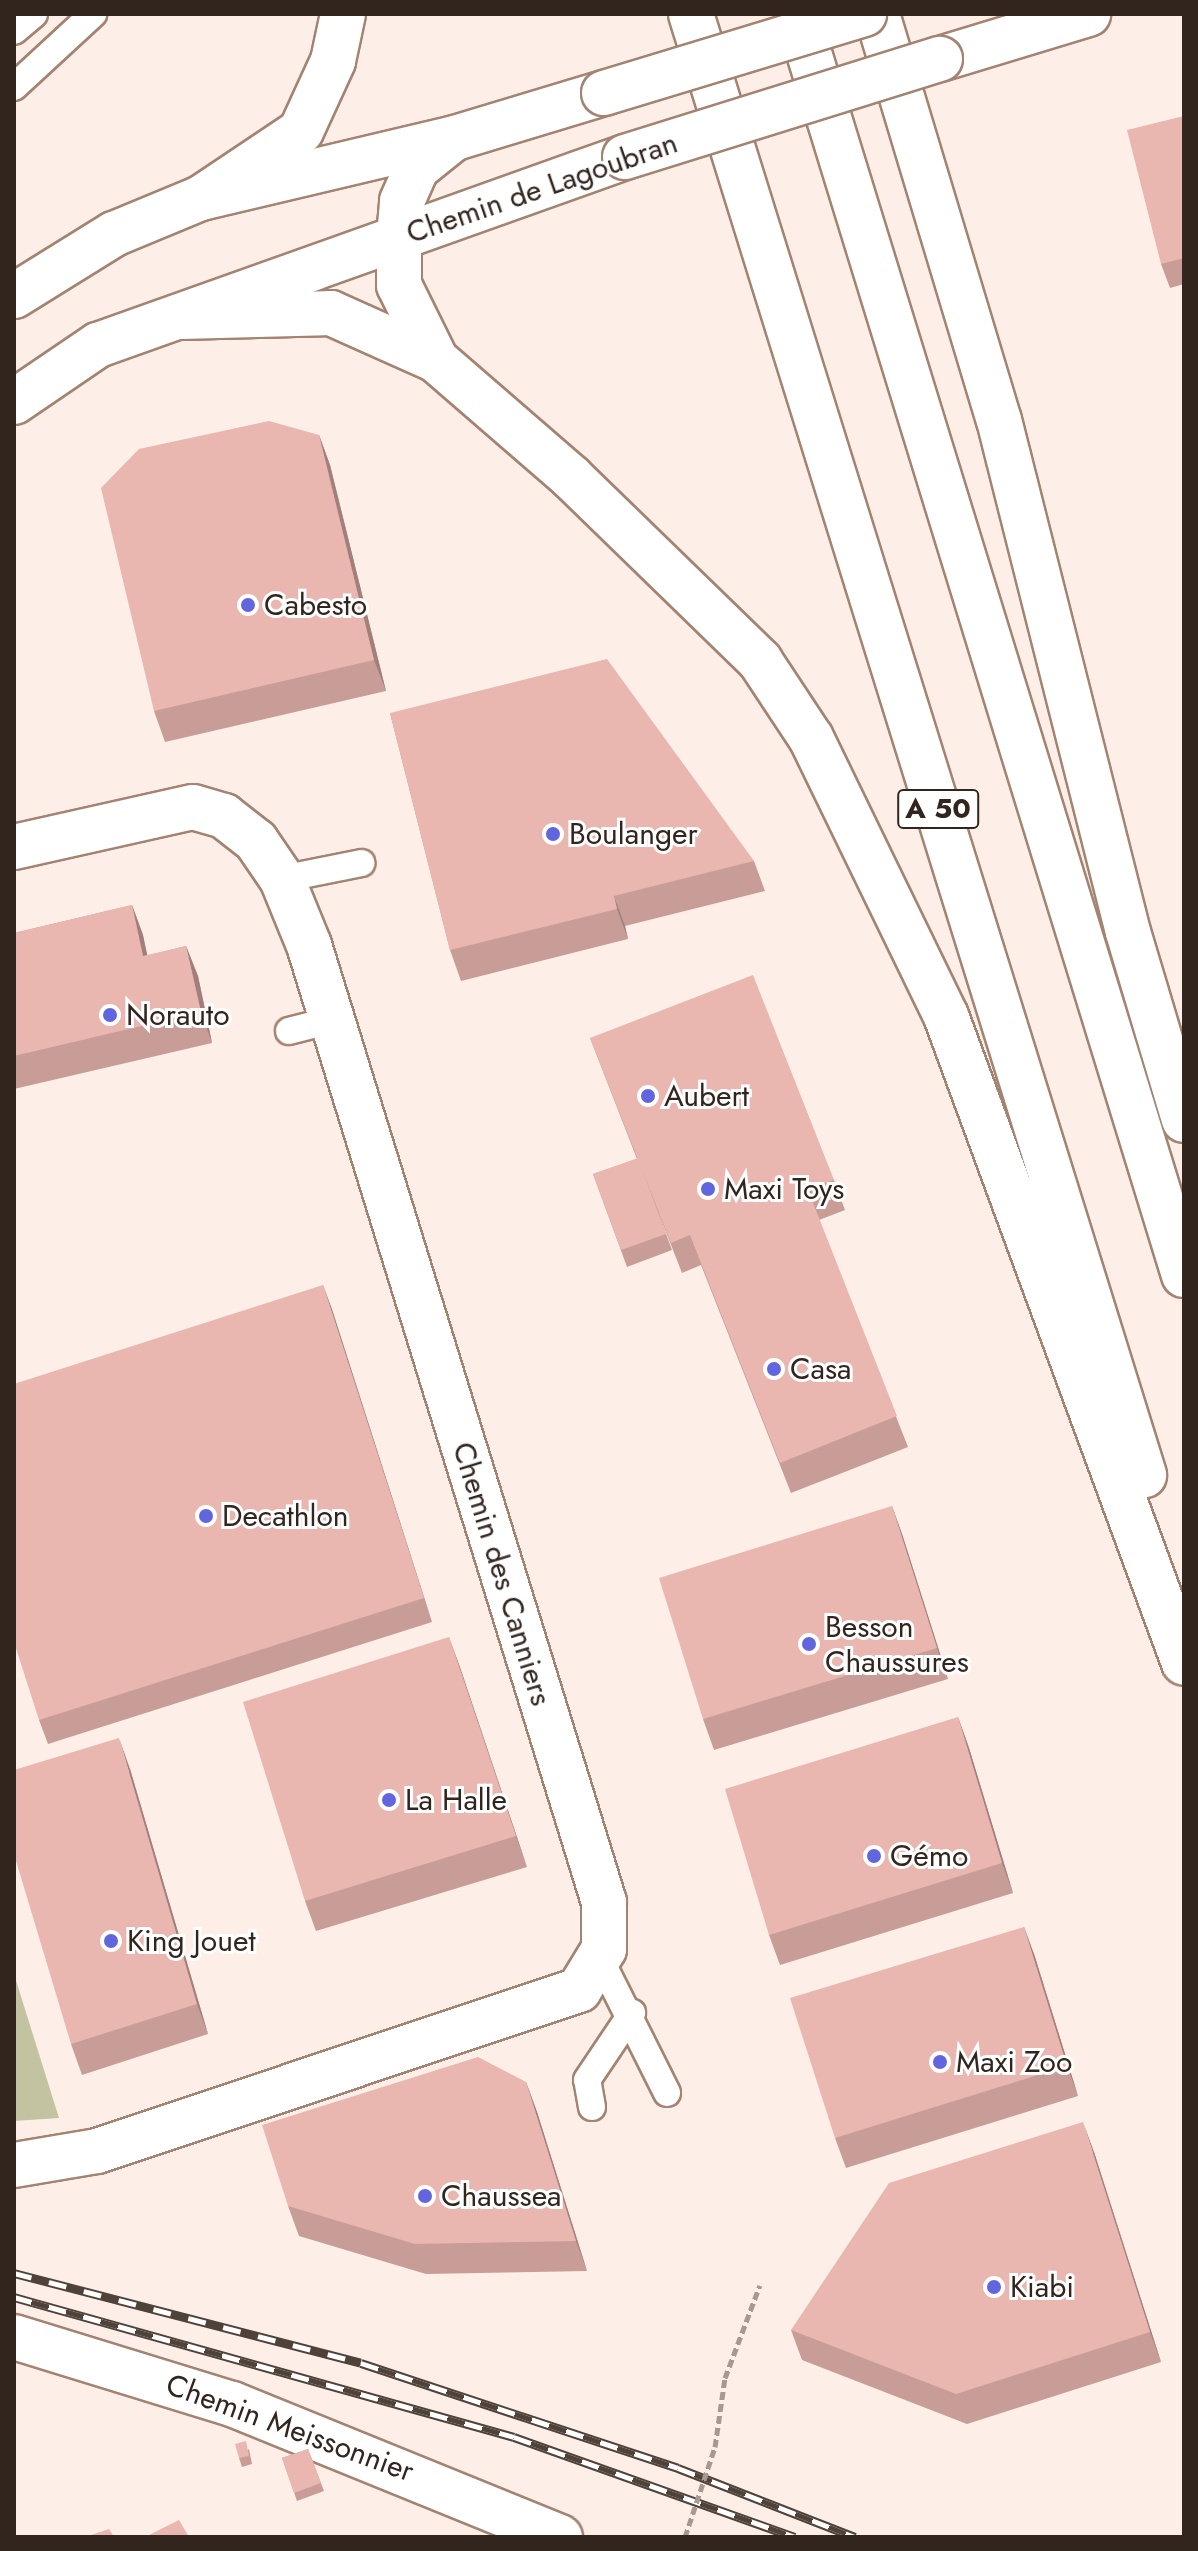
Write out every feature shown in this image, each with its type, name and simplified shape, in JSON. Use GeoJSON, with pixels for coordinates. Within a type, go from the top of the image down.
{"type":"FeatureCollection","features":[{"type":"Feature","properties":{"kind":"main road"},"geometry":{"type":"LineString","coordinates":[[201,198],[301,131],[333,61],[343,14]]}},
{"type":"Feature","properties":{"kind":"main road","name":"A 50"},"geometry":{"type":"LineString","coordinates":[[691,14],[1184,1605]]}},
{"type":"Feature","properties":{"kind":"main road"},"geometry":{"type":"LineString","coordinates":[[797,14],[1184,1275]]}},
{"type":"Feature","properties":{"kind":"main road"},"geometry":{"type":"LineString","coordinates":[[14,296],[114,234],[201,198],[455,138],[864,14]]}},
{"type":"Feature","properties":{"kind":"main road"},"geometry":{"type":"LineString","coordinates":[[877,14],[999,420],[1128,932],[1184,1120]]}},
{"type":"Feature","properties":{"kind":"main road","name":"Chemin de Lagoubran"},"geometry":{"type":"LineString","coordinates":[[14,402],[98,345],[625,157],[1088,14]]}},
{"type":"Feature","properties":{"kind":"main road"},"geometry":{"type":"LineString","coordinates":[[436,360],[399,285],[402,201],[417,168],[455,138]]}},
{"type":"Feature","properties":{"kind":"main road"},"geometry":{"type":"LineString","coordinates":[[181,317],[331,313],[436,360],[701,601],[760,661],[811,738],[946,1016],[1184,1663]]}},
{"type":"Feature","properties":{"kind":"main road","name":"Chemin des Canniers"},"geometry":{"type":"LineString","coordinates":[[14,847],[111,838],[193,807],[224,816],[256,841],[282,879],[332,1020],[604,1902],[599,1957],[579,1990],[546,2003],[269,2088],[97,2151],[14,2165]]}},
{"type":"Feature","properties":{"kind":"main road","name":"Chemin Meissonnier"},"geometry":{"type":"LineString","coordinates":[[14,2337],[232,2404],[560,2537]]}},
{"type":"Feature","properties":{"kind":"lane"},"geometry":{"type":"LineString","coordinates":[[14,31],[34,14]]}},
{"type":"Feature","properties":{"kind":"lane"},"geometry":{"type":"LineString","coordinates":[[14,87],[93,14]]}},
{"type":"Feature","properties":{"kind":"lane"},"geometry":{"type":"LineString","coordinates":[[282,879],[361,863]]}},
{"type":"Feature","properties":{"kind":"lane"},"geometry":{"type":"LineString","coordinates":[[289,1031],[332,1020]]}},
{"type":"Feature","properties":{"kind":"lane"},"geometry":{"type":"LineString","coordinates":[[599,1957],[632,2013],[667,2093]]}},
{"type":"Feature","properties":{"kind":"lane"},"geometry":{"type":"LineString","coordinates":[[592,2107],[587,2080],[632,2013]]}},
{"type":"Feature","properties":{"kind":"path"},"geometry":{"type":"LineString","coordinates":[[685,2537],[715,2447],[725,2378],[760,2285]]}},
{"type":"Feature","properties":{"kind":"green space"},"geometry":{"type":"Polygon","coordinates":[[[14,1974],[59,2118],[14,2121],[14,1974]]]}},
{"type":"Feature","properties":{"kind":"building"},"geometry":{"type":"Polygon","coordinates":[[[1184,116],[1184,258],[1161,264],[1127,130],[1184,116]]]}},
{"type":"Feature","properties":{"kind":"building","name":"Cabesto"},"geometry":{"type":"Polygon","coordinates":[[[269,421],[319,435],[374,660],[154,711],[101,488],[139,449],[269,421]]]}},
{"type":"Feature","properties":{"kind":"building"},"geometry":{"type":"Polygon","coordinates":[[[607,659],[754,861],[614,896],[617,909],[450,950],[390,713],[607,659]]]}},
{"type":"Feature","properties":{"kind":"building","name":"Norauto"},"geometry":{"type":"Polygon","coordinates":[[[132,905],[143,956],[186,946],[201,1012],[14,1056],[14,933],[132,905]]]}},
{"type":"Feature","properties":{"kind":"building"},"geometry":{"type":"Polygon","coordinates":[[[753,975],[834,1180],[808,1190],[897,1416],[780,1463],[690,1235],[671,1243],[590,1038],[753,975]]]}},
{"type":"Feature","properties":{"kind":"building"},"geometry":{"type":"Polygon","coordinates":[[[638,1158],[666,1234],[621,1250],[593,1174],[638,1158]]]}},
{"type":"Feature","properties":{"kind":"building","name":"Decathlon"},"geometry":{"type":"Polygon","coordinates":[[[323,1285],[424,1598],[39,1720],[14,1642],[14,1384],[323,1285]]]}},
{"type":"Feature","properties":{"kind":"building","name":"Besson Chaussures"},"geometry":{"type":"Polygon","coordinates":[[[892,1506],[937,1648],[703,1719],[659,1578],[892,1506]]]}},
{"type":"Feature","properties":{"kind":"building","name":"La Halle"},"geometry":{"type":"Polygon","coordinates":[[[449,1637],[516,1836],[305,1901],[243,1702],[449,1637]]]}},
{"type":"Feature","properties":{"kind":"building","name":"Gémo"},"geometry":{"type":"Polygon","coordinates":[[[958,1717],[1002,1863],[769,1935],[725,1789],[958,1717]]]}},
{"type":"Feature","properties":{"kind":"building","name":"King Jouet"},"geometry":{"type":"Polygon","coordinates":[[[119,1738],[197,2004],[71,2044],[14,1854],[14,1770],[119,1738]]]}},
{"type":"Feature","properties":{"kind":"building","name":"Maxi Zoo"},"geometry":{"type":"Polygon","coordinates":[[[1024,1927],[1067,2066],[835,2138],[790,1998],[1024,1927]]]}},
{"type":"Feature","properties":{"kind":"building","name":"Chaussea"},"geometry":{"type":"Polygon","coordinates":[[[478,2057],[526,2082],[576,2241],[415,2244],[288,2206],[262,2125],[478,2057]]]}},
{"type":"Feature","properties":{"kind":"building","name":"Kiabi"},"geometry":{"type":"Polygon","coordinates":[[[1083,2122],[1150,2332],[956,2394],[791,2330],[889,2183],[1083,2122]]]}},
{"type":"Feature","properties":{"kind":"building"},"geometry":{"type":"Polygon","coordinates":[[[246,2441],[249,2456],[239,2458],[235,2444],[246,2441]]]}},
{"type":"Feature","properties":{"kind":"building"},"geometry":{"type":"Polygon","coordinates":[[[308,2449],[321,2483],[294,2493],[282,2458],[308,2449]]]}},
{"type":"Feature","properties":{"kind":"building"},"geometry":{"type":"Polygon","coordinates":[[[179,2520],[189,2537],[145,2537],[179,2520]]]}},
{"type":"Feature","properties":{"kind":"building"},"geometry":{"type":"Polygon","coordinates":[[[109,2529],[114,2537],[85,2537],[109,2529]]]}},
{"type":"Feature","properties":{"kind":"railway"},"geometry":{"type":"LineString","coordinates":[[14,2273],[361,2363],[678,2468],[855,2537]]}},
{"type":"Feature","properties":{"kind":"railway"},"geometry":{"type":"LineString","coordinates":[[14,2297],[514,2437],[795,2537]]}},
{"type":"Feature","properties":{"kind":"place","name":"Cabesto"},"geometry":{"type":"Point","coordinates":[248,605]}},
{"type":"Feature","properties":{"kind":"place","name":"Boulanger"},"geometry":{"type":"Point","coordinates":[553,834]}},
{"type":"Feature","properties":{"kind":"place","name":"Norauto"},"geometry":{"type":"Point","coordinates":[110,1015]}},
{"type":"Feature","properties":{"kind":"place","name":"Aubert"},"geometry":{"type":"Point","coordinates":[648,1096]}},
{"type":"Feature","properties":{"kind":"place","name":"Maxi Toys"},"geometry":{"type":"Point","coordinates":[708,1189]}},
{"type":"Feature","properties":{"kind":"place","name":"Casa"},"geometry":{"type":"Point","coordinates":[774,1369]}},
{"type":"Feature","properties":{"kind":"place","name":"Decathlon"},"geometry":{"type":"Point","coordinates":[206,1516]}},
{"type":"Feature","properties":{"kind":"place","name":"Besson Chaussures"},"geometry":{"type":"Point","coordinates":[809,1644]}},
{"type":"Feature","properties":{"kind":"place","name":"La Halle"},"geometry":{"type":"Point","coordinates":[389,1800]}},
{"type":"Feature","properties":{"kind":"place","name":"Gémo"},"geometry":{"type":"Point","coordinates":[874,1856]}},
{"type":"Feature","properties":{"kind":"place","name":"King Jouet"},"geometry":{"type":"Point","coordinates":[111,1941]}},
{"type":"Feature","properties":{"kind":"place","name":"Maxi Zoo"},"geometry":{"type":"Point","coordinates":[940,2062]}},
{"type":"Feature","properties":{"kind":"place","name":"Chaussea"},"geometry":{"type":"Point","coordinates":[425,2196]}},
{"type":"Feature","properties":{"kind":"place","name":"Kiabi"},"geometry":{"type":"Point","coordinates":[994,2287]}}]}
